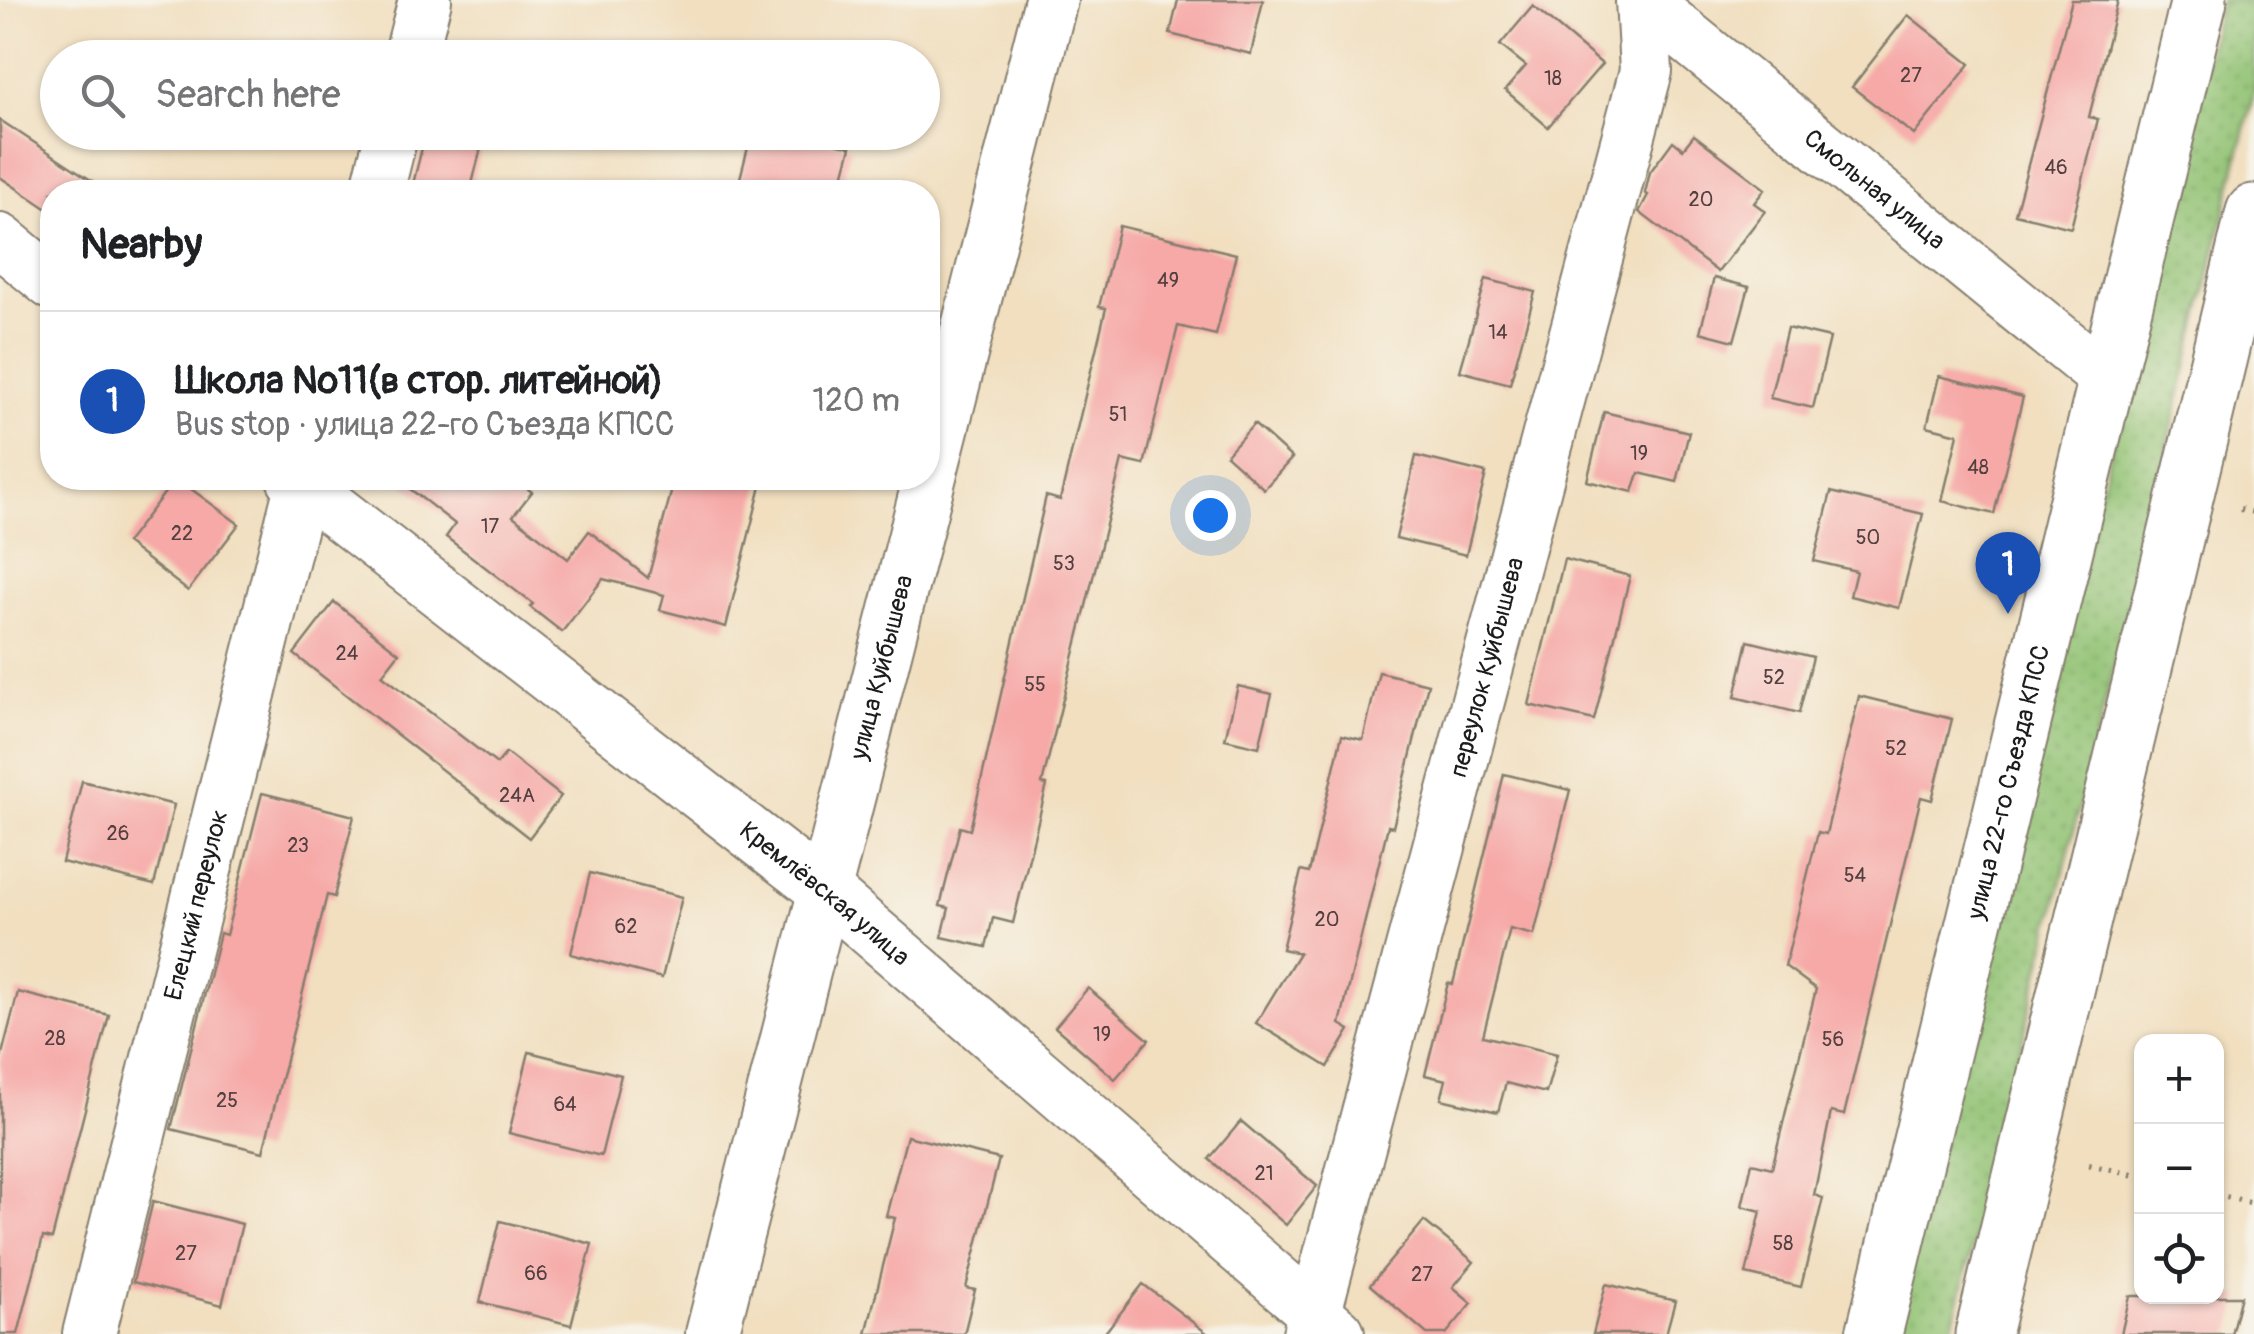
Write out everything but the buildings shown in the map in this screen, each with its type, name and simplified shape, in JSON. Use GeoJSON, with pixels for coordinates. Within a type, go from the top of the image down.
{"type":"FeatureCollection","features":[{"type":"Feature","properties":{"kind":"main road","name":"улица 22-го Съезда КПСС"},"geometry":{"type":"LineString","coordinates":[[1874,1334],[2199,0]]}},
{"type":"Feature","properties":{"kind":"main road"},"geometry":{"type":"LineString","coordinates":[[1982,1334],[2254,212]]}},
{"type":"Feature","properties":{"kind":"street"},"geometry":{"type":"LineString","coordinates":[[415,40],[425,0]]}},
{"type":"Feature","properties":{"kind":"street","name":"улица Куйбышева"},"geometry":{"type":"LineString","coordinates":[[940,438],[1051,0]]}},
{"type":"Feature","properties":{"kind":"street","name":"Смольная улица"},"geometry":{"type":"LineString","coordinates":[[1642,0],[2106,378]]}},
{"type":"Feature","properties":{"kind":"street","name":"переулок Куйбышева"},"geometry":{"type":"LineString","coordinates":[[1320,1328],[1646,71],[1642,0]]}},
{"type":"Feature","properties":{"kind":"street"},"geometry":{"type":"LineString","coordinates":[[379,180],[387,150]]}},
{"type":"Feature","properties":{"kind":"street"},"geometry":{"type":"LineString","coordinates":[[0,240],[40,272]]}},
{"type":"Feature","properties":{"kind":"street","name":"Елецкий переулок"},"geometry":{"type":"LineString","coordinates":[[89,1334],[298,490]]}},
{"type":"Feature","properties":{"kind":"street","name":"Кремлёвская улица"},"geometry":{"type":"LineString","coordinates":[[313,490],[825,891],[1320,1328]]}},
{"type":"Feature","properties":{"kind":"street","name":"улица Куйбышева"},"geometry":{"type":"LineString","coordinates":[[712,1334],[927,490]]}},
{"type":"Feature","properties":{"kind":"path"},"geometry":{"type":"LineString","coordinates":[[2240,510],[2254,512]]}},
{"type":"Feature","properties":{"kind":"path"},"geometry":{"type":"LineString","coordinates":[[2089,1165],[2134,1175]]}},
{"type":"Feature","properties":{"kind":"path"},"geometry":{"type":"LineString","coordinates":[[2224,1196],[2254,1203]]}},
{"type":"Feature","properties":{"kind":"green space"},"geometry":{"type":"Polygon","coordinates":[[[2221,0],[2254,0],[2254,92],[1951,1334],[1894,1334],[2221,0]]]}},
{"type":"Feature","properties":{"kind":"place","name":"Школа №11(в стор. литейной)"},"geometry":{"type":"Point","coordinates":[2008,614]}}]}
